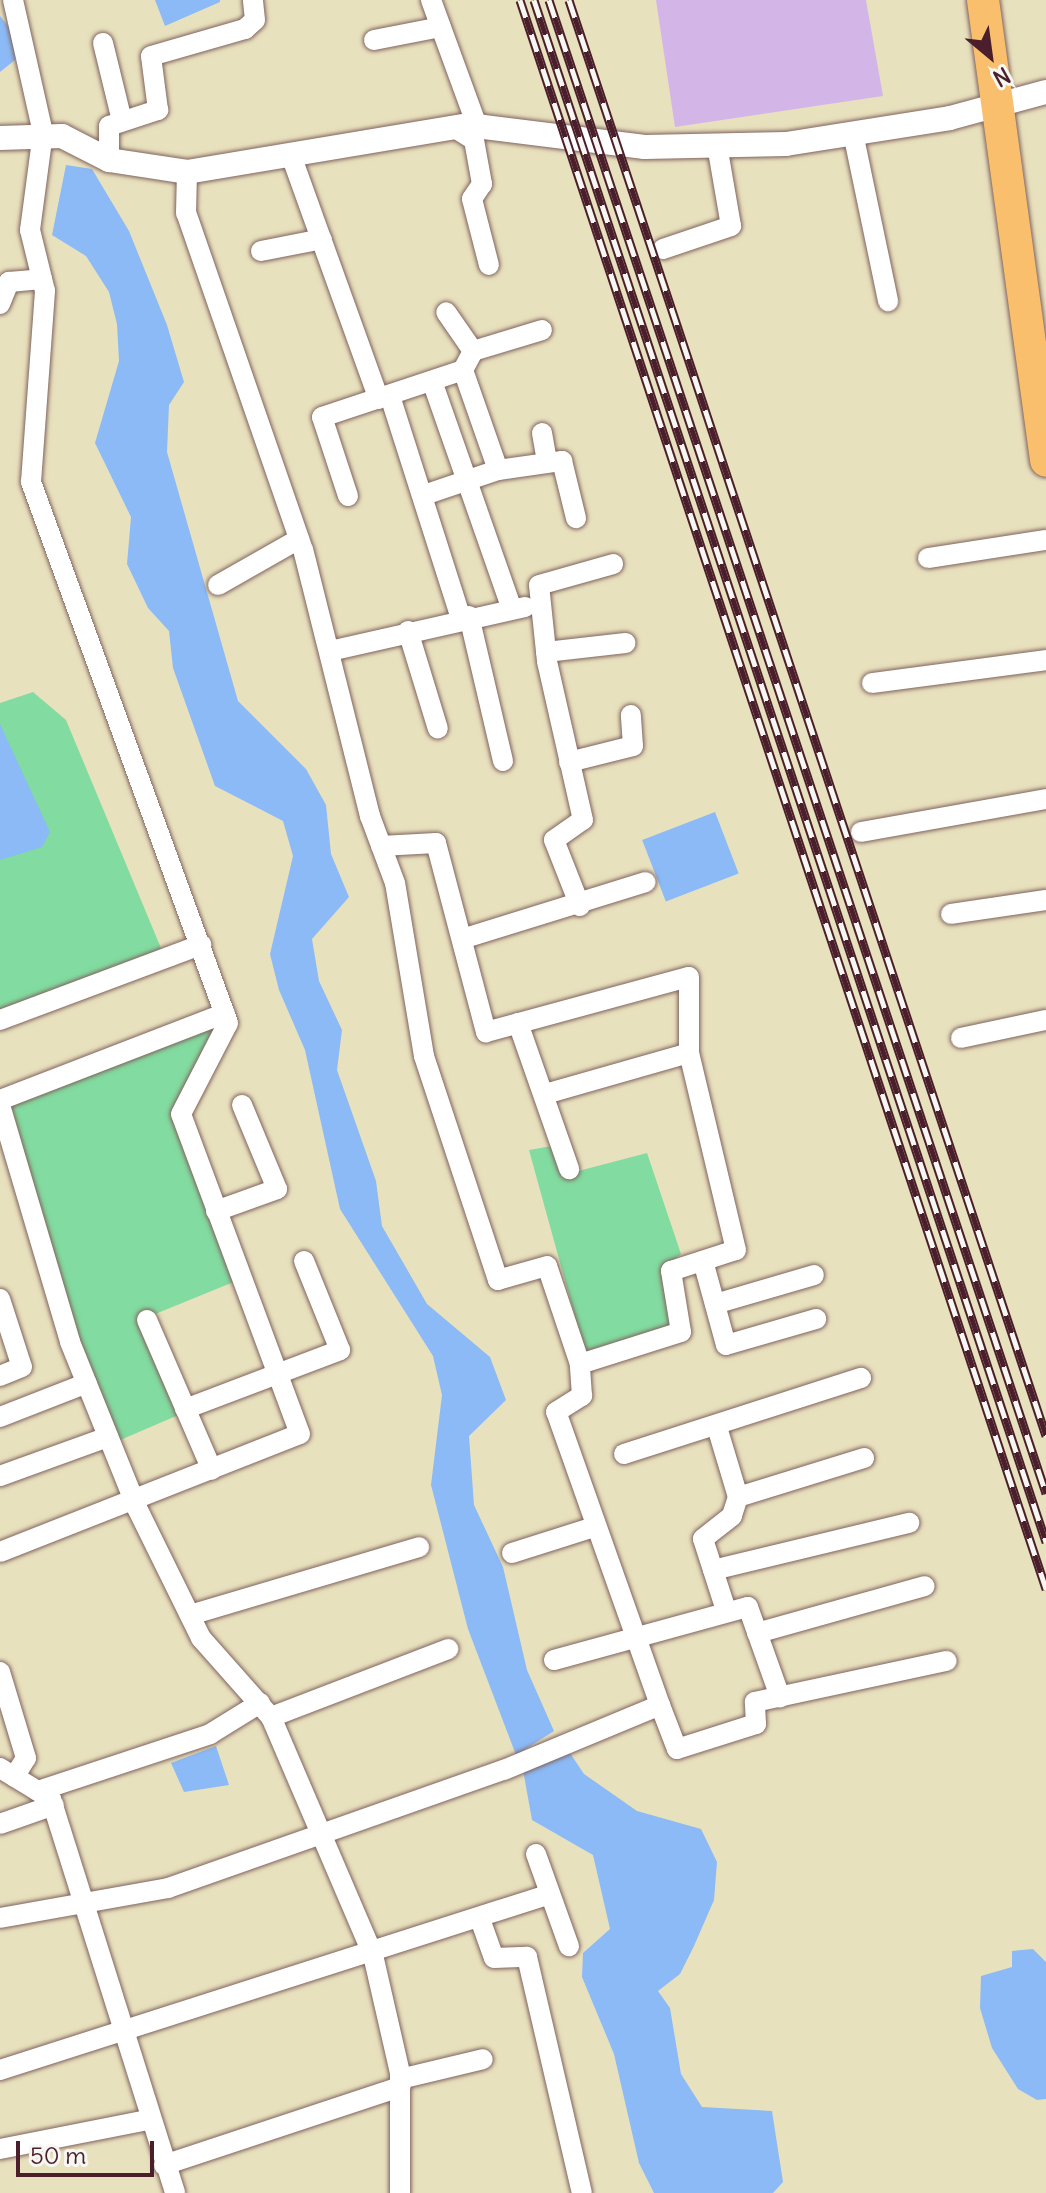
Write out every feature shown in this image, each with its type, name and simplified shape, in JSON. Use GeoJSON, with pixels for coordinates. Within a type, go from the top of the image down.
{"type":"FeatureCollection","features":[{"type":"Feature","properties":{"kind":"main road"},"geometry":{"type":"LineString","coordinates":[[983,0],[1040,371],[1046,461]]}},
{"type":"Feature","properties":{"kind":"street"},"geometry":{"type":"LineString","coordinates":[[0,1552],[300,1434],[181,1114],[228,1023],[31,482],[44,356],[42,279],[30,230],[43,133],[13,0]]}},
{"type":"Feature","properties":{"kind":"street"},"geometry":{"type":"LineString","coordinates":[[109,160],[109,126],[158,110],[151,56],[245,29],[255,20],[253,0]]}},
{"type":"Feature","properties":{"kind":"street"},"geometry":{"type":"LineString","coordinates":[[431,0],[441,27],[466,127],[474,140],[482,184],[472,199],[489,265]]}},
{"type":"Feature","properties":{"kind":"street"},"geometry":{"type":"LineString","coordinates":[[374,40],[441,27]]}},
{"type":"Feature","properties":{"kind":"street"},"geometry":{"type":"LineString","coordinates":[[103,43],[122,121]]}},
{"type":"Feature","properties":{"kind":"street"},"geometry":{"type":"LineString","coordinates":[[0,138],[43,133],[109,160],[187,172],[292,158],[466,127],[645,147],[717,145],[853,133],[1046,92]]}},
{"type":"Feature","properties":{"kind":"street"},"geometry":{"type":"LineString","coordinates":[[853,133],[888,301]]}},
{"type":"Feature","properties":{"kind":"street"},"geometry":{"type":"LineString","coordinates":[[663,249],[731,226],[717,145]]}},
{"type":"Feature","properties":{"kind":"street"},"geometry":{"type":"LineString","coordinates":[[292,158],[424,495],[465,617],[503,761]]}},
{"type":"Feature","properties":{"kind":"street"},"geometry":{"type":"LineString","coordinates":[[187,172],[186,213],[208,290],[299,539],[381,846],[395,883],[424,1056],[498,1280],[547,1266],[580,1364],[582,1396],[556,1412],[594,1527],[677,1749],[756,1724],[755,1702],[947,1661]]}},
{"type":"Feature","properties":{"kind":"street"},"geometry":{"type":"LineString","coordinates":[[261,251],[322,239]]}},
{"type":"Feature","properties":{"kind":"street"},"geometry":{"type":"LineString","coordinates":[[0,304],[9,282],[42,279]]}},
{"type":"Feature","properties":{"kind":"street"},"geometry":{"type":"LineString","coordinates":[[446,312],[473,351]]}},
{"type":"Feature","properties":{"kind":"street"},"geometry":{"type":"LineString","coordinates":[[348,496],[322,417],[463,370],[473,351],[542,330]]}},
{"type":"Feature","properties":{"kind":"street"},"geometry":{"type":"LineString","coordinates":[[463,370],[498,470]]}},
{"type":"Feature","properties":{"kind":"street"},"geometry":{"type":"LineString","coordinates":[[432,381],[471,480],[512,609]]}},
{"type":"Feature","properties":{"kind":"street"},"geometry":{"type":"LineString","coordinates":[[542,433],[547,462]]}},
{"type":"Feature","properties":{"kind":"street"},"geometry":{"type":"LineString","coordinates":[[424,495],[498,470],[562,461],[576,518]]}},
{"type":"Feature","properties":{"kind":"street"},"geometry":{"type":"LineString","coordinates":[[218,585],[299,539]]}},
{"type":"Feature","properties":{"kind":"street"},"geometry":{"type":"LineString","coordinates":[[928,558],[1046,540]]}},
{"type":"Feature","properties":{"kind":"street"},"geometry":{"type":"LineString","coordinates":[[580,906],[554,840],[583,820],[546,652],[539,585],[613,564]]}},
{"type":"Feature","properties":{"kind":"street"},"geometry":{"type":"LineString","coordinates":[[330,651],[465,617],[541,604]]}},
{"type":"Feature","properties":{"kind":"street"},"geometry":{"type":"LineString","coordinates":[[408,631],[438,729]]}},
{"type":"Feature","properties":{"kind":"street"},"geometry":{"type":"LineString","coordinates":[[546,652],[625,643]]}},
{"type":"Feature","properties":{"kind":"street"},"geometry":{"type":"LineString","coordinates":[[872,683],[1046,660]]}},
{"type":"Feature","properties":{"kind":"street"},"geometry":{"type":"LineString","coordinates":[[569,762],[633,746],[631,715]]}},
{"type":"Feature","properties":{"kind":"street"},"geometry":{"type":"LineString","coordinates":[[861,832],[1046,799]]}},
{"type":"Feature","properties":{"kind":"street"},"geometry":{"type":"LineString","coordinates":[[381,846],[436,843],[465,938],[486,1032],[689,977],[689,1053],[736,1250],[671,1271],[681,1332],[580,1364]]}},
{"type":"Feature","properties":{"kind":"street"},"geometry":{"type":"LineString","coordinates":[[465,938],[580,906],[646,882]]}},
{"type":"Feature","properties":{"kind":"street"},"geometry":{"type":"LineString","coordinates":[[951,914],[1046,900]]}},
{"type":"Feature","properties":{"kind":"street"},"geometry":{"type":"LineString","coordinates":[[0,1020],[201,945]]}},
{"type":"Feature","properties":{"kind":"street"},"geometry":{"type":"LineString","coordinates":[[225,1013],[0,1103],[87,1383],[135,1501],[201,1638],[265,1710],[326,1833],[373,1955],[400,2083],[400,2193]]}},
{"type":"Feature","properties":{"kind":"street"},"geometry":{"type":"LineString","coordinates":[[961,1038],[1046,1020]]}},
{"type":"Feature","properties":{"kind":"street"},"geometry":{"type":"LineString","coordinates":[[518,1023],[569,1169]]}},
{"type":"Feature","properties":{"kind":"street"},"geometry":{"type":"LineString","coordinates":[[545,1094],[689,1053]]}},
{"type":"Feature","properties":{"kind":"street"},"geometry":{"type":"LineString","coordinates":[[216,1211],[277,1189],[242,1105]]}},
{"type":"Feature","properties":{"kind":"street"},"geometry":{"type":"LineString","coordinates":[[185,1409],[340,1350],[304,1261]]}},
{"type":"Feature","properties":{"kind":"street"},"geometry":{"type":"LineString","coordinates":[[703,1261],[726,1345],[816,1319]]}},
{"type":"Feature","properties":{"kind":"street"},"geometry":{"type":"LineString","coordinates":[[715,1304],[814,1275]]}},
{"type":"Feature","properties":{"kind":"street"},"geometry":{"type":"LineString","coordinates":[[0,1299],[22,1367],[0,1376]]}},
{"type":"Feature","properties":{"kind":"street"},"geometry":{"type":"LineString","coordinates":[[147,1320],[212,1470]]}},
{"type":"Feature","properties":{"kind":"street"},"geometry":{"type":"LineString","coordinates":[[624,1454],[717,1427],[861,1378]]}},
{"type":"Feature","properties":{"kind":"street"},"geometry":{"type":"LineString","coordinates":[[0,1417],[87,1383]]}},
{"type":"Feature","properties":{"kind":"street"},"geometry":{"type":"LineString","coordinates":[[717,1427],[738,1497],[732,1516],[703,1539],[725,1607]]}},
{"type":"Feature","properties":{"kind":"street"},"geometry":{"type":"LineString","coordinates":[[0,1476],[108,1437]]}},
{"type":"Feature","properties":{"kind":"street"},"geometry":{"type":"LineString","coordinates":[[738,1497],[864,1458]]}},
{"type":"Feature","properties":{"kind":"street"},"geometry":{"type":"LineString","coordinates":[[713,1570],[909,1523]]}},
{"type":"Feature","properties":{"kind":"street"},"geometry":{"type":"LineString","coordinates":[[512,1553],[594,1527]]}},
{"type":"Feature","properties":{"kind":"street"},"geometry":{"type":"LineString","coordinates":[[190,1615],[419,1547]]}},
{"type":"Feature","properties":{"kind":"street"},"geometry":{"type":"LineString","coordinates":[[757,1633],[925,1586]]}},
{"type":"Feature","properties":{"kind":"street"},"geometry":{"type":"LineString","coordinates":[[554,1660],[725,1607],[748,1607],[780,1697]]}},
{"type":"Feature","properties":{"kind":"street"},"geometry":{"type":"LineString","coordinates":[[38,1791],[210,1734],[265,1710],[448,1649]]}},
{"type":"Feature","properties":{"kind":"street"},"geometry":{"type":"LineString","coordinates":[[0,1672],[26,1758],[7,1773],[38,1791],[54,1805],[87,1904],[148,2120],[175,2193]]}},
{"type":"Feature","properties":{"kind":"street"},"geometry":{"type":"LineString","coordinates":[[0,1918],[168,1888],[326,1833],[660,1705]]}},
{"type":"Feature","properties":{"kind":"street"},"geometry":{"type":"LineString","coordinates":[[0,1824],[54,1805]]}},
{"type":"Feature","properties":{"kind":"street"},"geometry":{"type":"LineString","coordinates":[[536,1854],[569,1946]]}},
{"type":"Feature","properties":{"kind":"street"},"geometry":{"type":"LineString","coordinates":[[0,2070],[373,1955],[550,1894]]}},
{"type":"Feature","properties":{"kind":"street"},"geometry":{"type":"LineString","coordinates":[[480,1919],[494,1958],[527,1957],[582,2193]]}},
{"type":"Feature","properties":{"kind":"street"},"geometry":{"type":"LineString","coordinates":[[164,2165],[400,2083],[483,2059]]}},
{"type":"Feature","properties":{"kind":"street"},"geometry":{"type":"LineString","coordinates":[[0,2149],[148,2120]]}},
{"type":"Feature","properties":{"kind":"green space"},"geometry":{"type":"Polygon","coordinates":[[[33,692],[66,720],[163,953],[0,1014],[0,703],[33,692]]]}},
{"type":"Feature","properties":{"kind":"green space"},"geometry":{"type":"Polygon","coordinates":[[[222,1025],[175,1114],[236,1281],[143,1319],[183,1413],[118,1441],[82,1361],[11,1105],[222,1025]]]}},
{"type":"Feature","properties":{"kind":"green space"},"geometry":{"type":"Polygon","coordinates":[[[552,1146],[567,1174],[647,1153],[681,1254],[664,1269],[671,1329],[586,1357],[529,1150],[552,1146]]]}},
{"type":"Feature","properties":{"kind":"water"},"geometry":{"type":"Polygon","coordinates":[[[155,0],[220,0],[220,2],[165,26],[155,0]]]}},
{"type":"Feature","properties":{"kind":"water"},"geometry":{"type":"Polygon","coordinates":[[[0,16],[20,41],[15,60],[0,72],[0,16]]]}},
{"type":"Feature","properties":{"kind":"water"},"geometry":{"type":"Polygon","coordinates":[[[66,165],[92,169],[129,231],[167,325],[184,382],[169,405],[167,452],[238,701],[306,769],[326,805],[331,854],[349,897],[312,939],[319,981],[342,1030],[337,1070],[376,1181],[382,1226],[427,1304],[490,1357],[506,1400],[469,1436],[474,1505],[503,1567],[527,1670],[554,1731],[516,1755],[468,1629],[431,1485],[442,1395],[433,1356],[340,1209],[305,1050],[279,990],[270,954],[293,856],[283,821],[215,786],[173,668],[169,631],[148,608],[127,564],[131,517],[95,443],[119,361],[117,324],[109,292],[86,256],[52,235],[66,165]]]}},
{"type":"Feature","properties":{"kind":"water"},"geometry":{"type":"Polygon","coordinates":[[[0,724],[50,832],[42,847],[0,860],[0,724]]]}},
{"type":"Feature","properties":{"kind":"water"},"geometry":{"type":"Polygon","coordinates":[[[715,812],[739,874],[666,902],[642,840],[715,812]]]}},
{"type":"Feature","properties":{"kind":"water"},"geometry":{"type":"Polygon","coordinates":[[[216,1746],[229,1785],[184,1792],[171,1763],[216,1746]]]}},
{"type":"Feature","properties":{"kind":"water"},"geometry":{"type":"Polygon","coordinates":[[[570,1753],[584,1774],[637,1811],[701,1829],[717,1862],[714,1900],[694,1946],[680,1974],[658,1991],[670,2008],[681,2074],[702,2107],[772,2111],[783,2182],[773,2193],[654,2193],[639,2163],[614,2054],[582,1977],[583,1953],[610,1929],[593,1855],[532,1820],[523,1770],[570,1753]]]}},
{"type":"Feature","properties":{"kind":"water"},"geometry":{"type":"Polygon","coordinates":[[[1033,1949],[1046,1962],[1046,2099],[1037,2100],[1018,2089],[992,2048],[980,2008],[981,1976],[1012,1967],[1012,1951],[1033,1949]]]}},
{"type":"Feature","properties":{"kind":"building"},"geometry":{"type":"Polygon","coordinates":[[[656,0],[866,0],[883,96],[675,127],[656,0]]]}},
{"type":"Feature","properties":{"kind":"railway"},"geometry":{"type":"LineString","coordinates":[[520,0],[1046,1589]]}},
{"type":"Feature","properties":{"kind":"railway"},"geometry":{"type":"LineString","coordinates":[[534,0],[1046,1542]]}},
{"type":"Feature","properties":{"kind":"railway"},"geometry":{"type":"LineString","coordinates":[[549,0],[1046,1493]]}},
{"type":"Feature","properties":{"kind":"railway"},"geometry":{"type":"LineString","coordinates":[[569,0],[1046,1436]]}}]}
